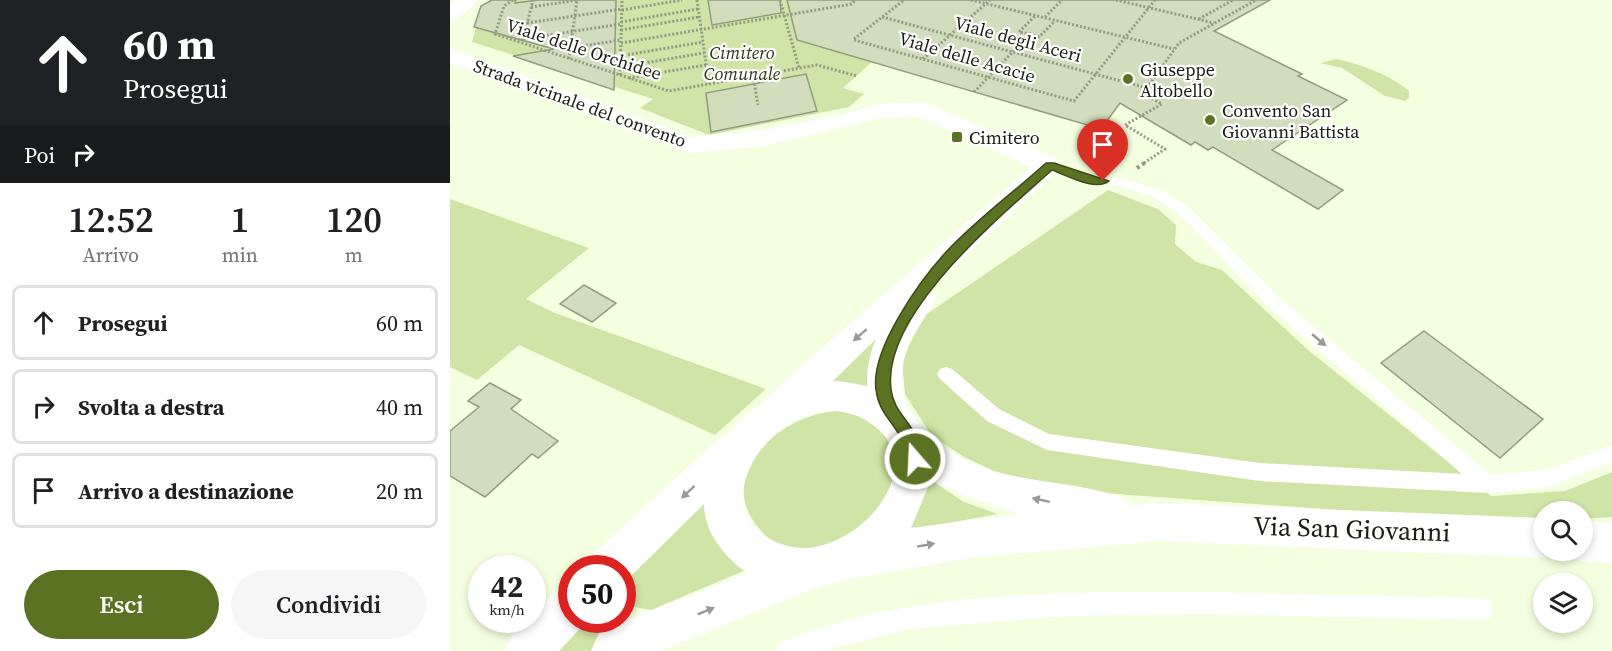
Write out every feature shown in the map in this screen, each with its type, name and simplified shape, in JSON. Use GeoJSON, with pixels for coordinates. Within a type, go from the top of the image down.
{"type":"FeatureCollection","features":[{"type":"Feature","properties":{"kind":"street"},"geometry":{"type":"LineString","coordinates":[[450,15],[469,0]]}},
{"type":"Feature","properties":{"kind":"street","name":"Strada vicinale del convento"},"geometry":{"type":"LineString","coordinates":[[450,55],[689,145],[764,138],[848,121],[880,111],[924,109],[1050,165]]}},
{"type":"Feature","properties":{"kind":"street"},"geometry":{"type":"LineString","coordinates":[[623,555],[812,377],[1050,165]]}},
{"type":"Feature","properties":{"kind":"street"},"geometry":{"type":"LineString","coordinates":[[899,424],[865,400],[836,396],[806,400],[761,425],[729,466],[722,497],[727,527],[746,551],[776,566],[830,564],[877,540],[899,515],[912,487],[915,459],[899,424],[884,392],[882,372],[890,346],[902,322],[951,255]]}},
{"type":"Feature","properties":{"kind":"street","name":"Via San Giovanni"},"geometry":{"type":"LineString","coordinates":[[899,424],[919,452],[985,487],[1046,502],[1160,522]]}},
{"type":"Feature","properties":{"kind":"street","name":"Via San Giovanni"},"geometry":{"type":"LineString","coordinates":[[614,651],[643,624],[830,564],[979,537],[1160,522],[1533,538]]}},
{"type":"Feature","properties":{"kind":"street"},"geometry":{"type":"LineString","coordinates":[[1593,542],[1612,543]]}},
{"type":"Feature","properties":{"kind":"street"},"geometry":{"type":"LineString","coordinates":[[528,651],[558,620]]}},
{"type":"Feature","properties":{"kind":"lane"},"geometry":{"type":"LineString","coordinates":[[1050,165],[1090,180],[1117,182],[1155,192],[1182,209],[1274,302],[1488,484]]}},
{"type":"Feature","properties":{"kind":"lane"},"geometry":{"type":"LineString","coordinates":[[946,374],[993,415],[1047,442],[1260,472],[1488,484],[1550,478],[1612,453]]}},
{"type":"Feature","properties":{"kind":"lane"},"geometry":{"type":"LineString","coordinates":[[787,651],[820,640],[926,616],[1040,608],[1178,603],[1482,609]]}},
{"type":"Feature","properties":{"kind":"path","name":"Viale delle Orchidee"},"geometry":{"type":"LineString","coordinates":[[513,0],[504,6],[495,34],[523,41],[569,59],[669,91],[709,84]]}},
{"type":"Feature","properties":{"kind":"path"},"geometry":{"type":"LineString","coordinates":[[533,0],[523,41],[699,9]]}},
{"type":"Feature","properties":{"kind":"path"},"geometry":{"type":"LineString","coordinates":[[531,7],[577,0],[569,59]]}},
{"type":"Feature","properties":{"kind":"path"},"geometry":{"type":"LineString","coordinates":[[620,75],[622,0]]}},
{"type":"Feature","properties":{"kind":"path"},"geometry":{"type":"LineString","coordinates":[[527,23],[682,0]]}},
{"type":"Feature","properties":{"kind":"path"},"geometry":{"type":"LineString","coordinates":[[697,0],[709,84],[817,65],[857,76]]}},
{"type":"Feature","properties":{"kind":"path"},"geometry":{"type":"LineString","coordinates":[[780,0],[799,68]]}},
{"type":"Feature","properties":{"kind":"path"},"geometry":{"type":"LineString","coordinates":[[570,48],[852,4],[855,0]]}},
{"type":"Feature","properties":{"kind":"path"},"geometry":{"type":"LineString","coordinates":[[882,17],[904,0]]}},
{"type":"Feature","properties":{"kind":"path"},"geometry":{"type":"LineString","coordinates":[[970,0],[1174,49]]}},
{"type":"Feature","properties":{"kind":"path"},"geometry":{"type":"LineString","coordinates":[[923,59],[990,0]]}},
{"type":"Feature","properties":{"kind":"path"},"geometry":{"type":"LineString","coordinates":[[1045,18],[1062,0]]}},
{"type":"Feature","properties":{"kind":"path"},"geometry":{"type":"LineString","coordinates":[[1116,0],[1215,23]]}},
{"type":"Feature","properties":{"kind":"path"},"geometry":{"type":"LineString","coordinates":[[1096,74],[1155,0]]}},
{"type":"Feature","properties":{"kind":"path"},"geometry":{"type":"LineString","coordinates":[[1198,19],[1233,0]]}},
{"type":"Feature","properties":{"kind":"path"},"geometry":{"type":"LineString","coordinates":[[1165,149],[1125,125],[1162,104],[1147,96],[1147,88],[1179,43],[1256,0]]}},
{"type":"Feature","properties":{"kind":"path"},"geometry":{"type":"LineString","coordinates":[[1035,15],[1019,32],[1039,37],[1055,20]]}},
{"type":"Feature","properties":{"kind":"path"},"geometry":{"type":"LineString","coordinates":[[621,30],[699,17]]}},
{"type":"Feature","properties":{"kind":"path","name":"Viale degli Aceri"},"geometry":{"type":"LineString","coordinates":[[882,17],[1147,88]]}},
{"type":"Feature","properties":{"kind":"path","name":"Viale delle Acacie"},"geometry":{"type":"LineString","coordinates":[[882,17],[854,40],[1074,101],[1096,74]]}},
{"type":"Feature","properties":{"kind":"path"},"geometry":{"type":"LineString","coordinates":[[974,92],[1030,34]]}},
{"type":"Feature","properties":{"kind":"path"},"geometry":{"type":"LineString","coordinates":[[620,56],[703,42]]}},
{"type":"Feature","properties":{"kind":"path"},"geometry":{"type":"LineString","coordinates":[[620,67],[704,53]]}},
{"type":"Feature","properties":{"kind":"path"},"geometry":{"type":"LineString","coordinates":[[629,78],[706,64]]}},
{"type":"Feature","properties":{"kind":"path"},"geometry":{"type":"LineString","coordinates":[[753,76],[758,105]]}},
{"type":"Feature","properties":{"kind":"green space","name":"Cimitero Comunale"},"geometry":{"type":"Polygon","coordinates":[[[492,0],[1270,0],[1174,56],[1107,106],[1087,125],[872,62],[843,88],[864,94],[849,107],[709,135],[640,108],[653,99],[472,42],[482,6],[492,0]]]}},
{"type":"Feature","properties":{"kind":"green space"},"geometry":{"type":"Polygon","coordinates":[[[1337,59],[1384,75],[1409,91],[1409,98],[1405,101],[1385,96],[1342,68],[1320,63],[1337,59]]]}},
{"type":"Feature","properties":{"kind":"green space"},"geometry":{"type":"Polygon","coordinates":[[[1108,190],[1158,209],[1176,225],[1175,244],[1196,262],[1222,270],[1308,350],[1491,496],[1565,491],[1612,472],[1612,517],[1593,518],[1593,501],[1533,501],[1533,519],[1450,518],[1129,495],[1066,489],[1009,478],[964,457],[931,435],[905,394],[901,351],[918,320],[1108,190]]]}},
{"type":"Feature","properties":{"kind":"green space"},"geometry":{"type":"Polygon","coordinates":[[[450,199],[589,248],[526,299],[555,313],[766,389],[715,435],[519,345],[477,380],[450,367],[450,199]]]}},
{"type":"Feature","properties":{"kind":"green space"},"geometry":{"type":"Polygon","coordinates":[[[888,325],[869,386],[827,381],[888,325]]]}},
{"type":"Feature","properties":{"kind":"green space"},"geometry":{"type":"Polygon","coordinates":[[[836,411],[871,422],[890,441],[896,465],[890,491],[875,515],[853,534],[825,546],[793,547],[774,541],[764,534],[749,513],[744,492],[747,472],[757,453],[772,437],[792,424],[813,415],[836,411]]]}},
{"type":"Feature","properties":{"kind":"green space"},"geometry":{"type":"Polygon","coordinates":[[[925,476],[964,502],[998,514],[905,531],[925,476]]]}},
{"type":"Feature","properties":{"kind":"green space"},"geometry":{"type":"Polygon","coordinates":[[[712,483],[748,569],[651,610],[636,607],[636,561],[712,483]]]}},
{"type":"Feature","properties":{"kind":"green space"},"geometry":{"type":"Polygon","coordinates":[[[565,633],[598,633],[616,639],[597,651],[547,651],[565,633]]]}},
{"type":"Feature","properties":{"kind":"building"},"geometry":{"type":"Polygon","coordinates":[[[492,0],[516,0],[515,3],[538,0],[616,0],[614,90],[513,56],[554,49],[474,27],[481,6],[492,0]]]}},
{"type":"Feature","properties":{"kind":"building"},"geometry":{"type":"Polygon","coordinates":[[[708,0],[780,0],[781,13],[712,25],[708,0]]]}},
{"type":"Feature","properties":{"kind":"building"},"geometry":{"type":"Polygon","coordinates":[[[787,0],[1270,0],[1214,31],[1302,74],[1298,76],[1347,100],[1272,150],[1343,190],[1318,209],[1213,147],[1208,150],[1195,142],[1191,145],[1120,103],[1101,129],[797,40],[787,0]]]}},
{"type":"Feature","properties":{"kind":"building"},"geometry":{"type":"Polygon","coordinates":[[[806,74],[817,111],[711,132],[706,93],[806,74]]]}},
{"type":"Feature","properties":{"kind":"building"},"geometry":{"type":"Polygon","coordinates":[[[584,285],[616,303],[592,322],[560,304],[584,285]]]}},
{"type":"Feature","properties":{"kind":"building"},"geometry":{"type":"Polygon","coordinates":[[[1424,331],[1543,419],[1500,458],[1381,363],[1424,331]]]}},
{"type":"Feature","properties":{"kind":"building"},"geometry":{"type":"Polygon","coordinates":[[[490,383],[521,400],[511,409],[558,441],[538,458],[532,454],[485,497],[450,476],[450,431],[479,407],[468,401],[490,383]]]}},
{"type":"Feature","properties":{"kind":"place","name":"Giuseppe Altobello"},"geometry":{"type":"Point","coordinates":[1128,79]}},
{"type":"Feature","properties":{"kind":"place","name":"Convento San Giovanni Battista"},"geometry":{"type":"Point","coordinates":[1210,120]}},
{"type":"Feature","properties":{"kind":"place","name":"Cimitero"},"geometry":{"type":"Point","coordinates":[957,137]}},
{"type":"Feature","properties":{"kind":"route"},"geometry":{"type":"LineString","coordinates":[[915,459],[907,435],[890,413],[884,392],[882,372],[890,346],[902,322],[951,255],[1050,165],[1090,180],[1103,181]]}}]}
